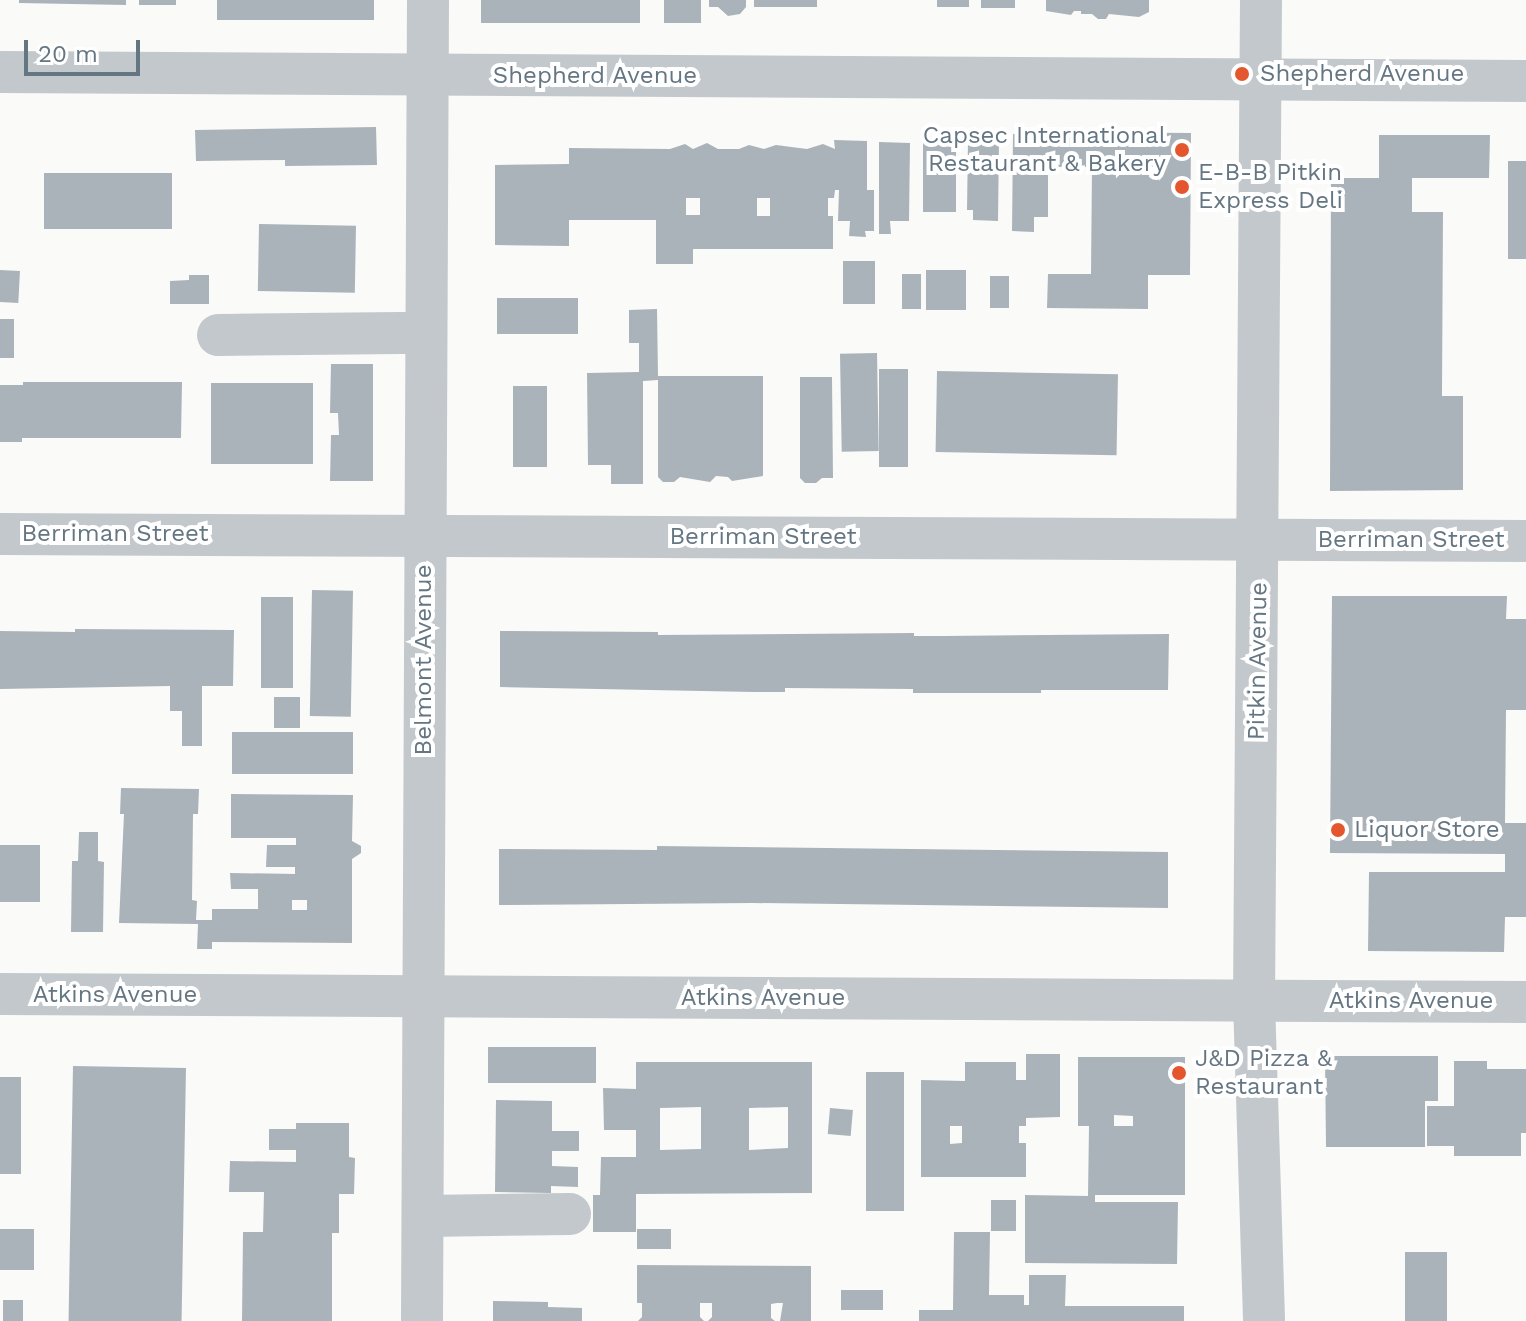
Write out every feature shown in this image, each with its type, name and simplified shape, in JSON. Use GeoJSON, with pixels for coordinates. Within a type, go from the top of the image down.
{"type":"FeatureCollection","features":[{"type":"Feature","properties":{"kind":"street","name":"Belmont Avenue"},"geometry":{"type":"LineString","coordinates":[[422,1321],[428,0]]}},
{"type":"Feature","properties":{"kind":"street","name":"Pitkin Avenue"},"geometry":{"type":"LineString","coordinates":[[1261,0],[1254,1001],[1264,1321]]}},
{"type":"Feature","properties":{"kind":"street","name":"Shepherd Avenue"},"geometry":{"type":"LineString","coordinates":[[0,72],[1526,81]]}},
{"type":"Feature","properties":{"kind":"street"},"geometry":{"type":"LineString","coordinates":[[218,335],[425,333]]}},
{"type":"Feature","properties":{"kind":"street","name":"Berriman Street"},"geometry":{"type":"LineString","coordinates":[[0,534],[1526,541]]}},
{"type":"Feature","properties":{"kind":"street","name":"Atkins Avenue"},"geometry":{"type":"LineString","coordinates":[[0,994],[1526,1002]]}},
{"type":"Feature","properties":{"kind":"street"},"geometry":{"type":"LineString","coordinates":[[423,1216],[570,1214]]}},
{"type":"Feature","properties":{"kind":"building"},"geometry":{"type":"Polygon","coordinates":[[[19,0],[126,0],[126,5],[19,3],[19,0]]]}},
{"type":"Feature","properties":{"kind":"building"},"geometry":{"type":"Polygon","coordinates":[[[139,0],[176,0],[176,5],[139,5],[139,0]]]}},
{"type":"Feature","properties":{"kind":"building"},"geometry":{"type":"Polygon","coordinates":[[[217,0],[374,0],[374,20],[217,20],[217,0]]]}},
{"type":"Feature","properties":{"kind":"building"},"geometry":{"type":"Polygon","coordinates":[[[481,0],[640,0],[640,23],[481,23],[481,0]]]}},
{"type":"Feature","properties":{"kind":"building"},"geometry":{"type":"Polygon","coordinates":[[[664,0],[701,0],[701,23],[664,23],[664,0]]]}},
{"type":"Feature","properties":{"kind":"building"},"geometry":{"type":"Polygon","coordinates":[[[709,0],[746,0],[746,7],[740,14],[728,16],[718,7],[709,7],[709,0]]]}},
{"type":"Feature","properties":{"kind":"building"},"geometry":{"type":"Polygon","coordinates":[[[754,0],[817,0],[817,7],[754,7],[754,0]]]}},
{"type":"Feature","properties":{"kind":"building"},"geometry":{"type":"Polygon","coordinates":[[[937,0],[969,0],[969,7],[937,7],[937,0]]]}},
{"type":"Feature","properties":{"kind":"building"},"geometry":{"type":"Polygon","coordinates":[[[981,0],[1015,0],[1015,8],[981,8],[981,0]]]}},
{"type":"Feature","properties":{"kind":"building"},"geometry":{"type":"Polygon","coordinates":[[[1046,0],[1149,0],[1149,12],[1139,17],[1109,14],[1106,19],[1098,19],[1092,14],[1081,14],[1081,11],[1074,11],[1071,15],[1046,11],[1046,0]]]}},
{"type":"Feature","properties":{"kind":"building"},"geometry":{"type":"Polygon","coordinates":[[[376,127],[377,165],[285,166],[285,160],[196,161],[195,130],[376,127]]]}},
{"type":"Feature","properties":{"kind":"building"},"geometry":{"type":"Polygon","coordinates":[[[1191,133],[1190,275],[1148,275],[1148,309],[1047,308],[1048,274],[1091,274],[1092,167],[1048,167],[1048,217],[1034,217],[1034,232],[1012,231],[1013,134],[1191,133]]]}},
{"type":"Feature","properties":{"kind":"building"},"geometry":{"type":"Polygon","coordinates":[[[1379,135],[1490,135],[1489,178],[1412,178],[1412,212],[1443,212],[1442,396],[1463,396],[1463,490],[1330,491],[1331,178],[1379,178],[1379,135]]]}},
{"type":"Feature","properties":{"kind":"building"},"geometry":{"type":"Polygon","coordinates":[[[923,139],[956,139],[956,212],[923,212],[923,139]]]}},
{"type":"Feature","properties":{"kind":"building"},"geometry":{"type":"Polygon","coordinates":[[[834,140],[867,141],[867,190],[874,190],[874,231],[865,231],[866,237],[849,236],[850,221],[838,221],[839,190],[835,190],[834,198],[828,198],[828,216],[833,216],[833,249],[693,249],[693,264],[656,264],[656,220],[569,220],[569,246],[495,245],[495,165],[569,164],[569,148],[670,149],[685,144],[693,149],[707,143],[718,149],[739,149],[749,145],[764,149],[776,145],[807,149],[823,144],[835,149],[834,140]],[[686,198],[686,215],[700,215],[700,198],[686,198]],[[757,198],[757,216],[770,216],[770,198],[757,198]]]}},
{"type":"Feature","properties":{"kind":"building"},"geometry":{"type":"Polygon","coordinates":[[[968,141],[999,141],[998,221],[973,220],[973,210],[967,210],[968,141]]]}},
{"type":"Feature","properties":{"kind":"building"},"geometry":{"type":"Polygon","coordinates":[[[879,142],[910,143],[909,221],[890,221],[891,234],[879,234],[879,142]]]}},
{"type":"Feature","properties":{"kind":"building"},"geometry":{"type":"Polygon","coordinates":[[[1508,161],[1526,161],[1526,259],[1508,259],[1508,161]]]}},
{"type":"Feature","properties":{"kind":"building"},"geometry":{"type":"Polygon","coordinates":[[[44,173],[172,173],[172,229],[44,229],[44,173]]]}},
{"type":"Feature","properties":{"kind":"building"},"geometry":{"type":"Polygon","coordinates":[[[259,224],[356,226],[355,293],[258,291],[259,224]]]}},
{"type":"Feature","properties":{"kind":"building"},"geometry":{"type":"Polygon","coordinates":[[[843,261],[875,261],[875,304],[843,304],[843,261]]]}},
{"type":"Feature","properties":{"kind":"building"},"geometry":{"type":"Polygon","coordinates":[[[0,270],[20,271],[18,303],[0,302],[0,270]]]}},
{"type":"Feature","properties":{"kind":"building"},"geometry":{"type":"Polygon","coordinates":[[[926,270],[966,270],[966,310],[926,310],[926,270]]]}},
{"type":"Feature","properties":{"kind":"building"},"geometry":{"type":"Polygon","coordinates":[[[902,274],[921,274],[921,309],[902,309],[902,274]]]}},
{"type":"Feature","properties":{"kind":"building"},"geometry":{"type":"Polygon","coordinates":[[[189,275],[209,275],[209,304],[170,304],[170,281],[189,280],[189,275]]]}},
{"type":"Feature","properties":{"kind":"building"},"geometry":{"type":"Polygon","coordinates":[[[990,276],[1009,276],[1009,308],[990,308],[990,276]]]}},
{"type":"Feature","properties":{"kind":"building"},"geometry":{"type":"Polygon","coordinates":[[[497,298],[578,298],[578,334],[497,334],[497,298]]]}},
{"type":"Feature","properties":{"kind":"building"},"geometry":{"type":"Polygon","coordinates":[[[657,309],[658,376],[763,376],[763,476],[732,481],[728,477],[716,476],[710,482],[680,477],[674,482],[663,482],[658,477],[658,380],[643,381],[643,484],[611,484],[611,465],[588,465],[587,373],[639,372],[639,343],[629,343],[629,310],[657,309]]]}},
{"type":"Feature","properties":{"kind":"building"},"geometry":{"type":"Polygon","coordinates":[[[0,319],[14,319],[14,358],[0,358],[0,319]]]}},
{"type":"Feature","properties":{"kind":"building"},"geometry":{"type":"Polygon","coordinates":[[[877,353],[879,451],[842,452],[840,354],[877,353]]]}},
{"type":"Feature","properties":{"kind":"building"},"geometry":{"type":"Polygon","coordinates":[[[331,364],[373,364],[373,481],[330,481],[331,435],[339,435],[338,413],[330,413],[331,364]]]}},
{"type":"Feature","properties":{"kind":"building"},"geometry":{"type":"Polygon","coordinates":[[[879,369],[908,369],[908,467],[879,467],[879,369]]]}},
{"type":"Feature","properties":{"kind":"building"},"geometry":{"type":"Polygon","coordinates":[[[937,371],[1118,374],[1117,455],[936,452],[937,371]]]}},
{"type":"Feature","properties":{"kind":"building"},"geometry":{"type":"Polygon","coordinates":[[[800,377],[832,377],[833,478],[822,478],[816,483],[805,483],[800,478],[800,377]]]}},
{"type":"Feature","properties":{"kind":"building"},"geometry":{"type":"Polygon","coordinates":[[[23,382],[182,382],[181,438],[22,438],[22,442],[0,442],[0,385],[23,385],[23,382]]]}},
{"type":"Feature","properties":{"kind":"building"},"geometry":{"type":"Polygon","coordinates":[[[211,383],[313,383],[313,464],[211,464],[211,383]]]}},
{"type":"Feature","properties":{"kind":"building"},"geometry":{"type":"Polygon","coordinates":[[[513,386],[547,386],[547,467],[513,467],[513,386]]]}},
{"type":"Feature","properties":{"kind":"building"},"geometry":{"type":"Polygon","coordinates":[[[312,590],[353,591],[351,717],[310,716],[312,590]]]}},
{"type":"Feature","properties":{"kind":"building"},"geometry":{"type":"Polygon","coordinates":[[[1332,596],[1507,596],[1506,619],[1526,619],[1526,710],[1506,710],[1505,823],[1526,823],[1526,917],[1505,917],[1504,952],[1368,951],[1369,872],[1505,872],[1505,854],[1330,853],[1332,596]]]}},
{"type":"Feature","properties":{"kind":"building"},"geometry":{"type":"Polygon","coordinates":[[[261,597],[293,597],[293,688],[261,688],[261,597]]]}},
{"type":"Feature","properties":{"kind":"building"},"geometry":{"type":"Polygon","coordinates":[[[75,629],[234,630],[233,686],[202,686],[202,746],[182,746],[182,711],[170,711],[170,686],[0,689],[0,631],[75,632],[75,629]]]}},
{"type":"Feature","properties":{"kind":"building"},"geometry":{"type":"Polygon","coordinates":[[[500,631],[658,632],[658,635],[1169,634],[1168,690],[913,693],[913,689],[785,688],[785,692],[754,692],[500,687],[500,631]]]}},
{"type":"Feature","properties":{"kind":"building"},"geometry":{"type":"Polygon","coordinates":[[[274,697],[300,697],[300,728],[274,728],[274,697]]]}},
{"type":"Feature","properties":{"kind":"building"},"geometry":{"type":"Polygon","coordinates":[[[232,732],[353,732],[353,774],[232,774],[232,732]]]}},
{"type":"Feature","properties":{"kind":"building"},"geometry":{"type":"Polygon","coordinates":[[[121,788],[199,789],[198,814],[193,814],[192,900],[197,901],[196,920],[212,920],[212,909],[258,909],[258,889],[231,889],[230,873],[295,874],[295,867],[266,867],[267,845],[296,845],[296,838],[231,838],[231,794],[353,795],[352,841],[361,846],[361,853],[352,859],[352,943],[212,942],[212,949],[197,949],[198,924],[119,923],[124,814],[120,814],[121,788]],[[292,900],[292,910],[307,910],[307,900],[292,900]]]}},
{"type":"Feature","properties":{"kind":"building"},"geometry":{"type":"Polygon","coordinates":[[[79,832],[98,832],[98,861],[104,862],[103,932],[71,932],[72,861],[78,861],[79,832]]]}},
{"type":"Feature","properties":{"kind":"building"},"geometry":{"type":"Polygon","coordinates":[[[0,845],[40,845],[40,902],[0,902],[0,845]]]}},
{"type":"Feature","properties":{"kind":"building"},"geometry":{"type":"Polygon","coordinates":[[[657,846],[1168,852],[1168,908],[753,903],[499,905],[499,849],[657,850],[657,846]]]}},
{"type":"Feature","properties":{"kind":"building"},"geometry":{"type":"Polygon","coordinates":[[[488,1047],[596,1047],[596,1083],[488,1083],[488,1047]]]}},
{"type":"Feature","properties":{"kind":"building"},"geometry":{"type":"Polygon","coordinates":[[[1026,1054],[1060,1054],[1060,1117],[1026,1118],[1026,1126],[1019,1126],[1019,1143],[1026,1143],[1026,1177],[921,1177],[921,1080],[965,1081],[965,1062],[1016,1062],[1016,1080],[1026,1080],[1026,1054]],[[950,1126],[950,1144],[962,1143],[962,1126],[950,1126]]]}},
{"type":"Feature","properties":{"kind":"building"},"geometry":{"type":"Polygon","coordinates":[[[1325,1056],[1438,1056],[1438,1101],[1425,1101],[1425,1147],[1326,1147],[1325,1056]]]}},
{"type":"Feature","properties":{"kind":"building"},"geometry":{"type":"Polygon","coordinates":[[[1078,1057],[1185,1057],[1185,1195],[1095,1195],[1095,1202],[1178,1202],[1177,1264],[1025,1263],[1025,1195],[1088,1196],[1089,1126],[1078,1126],[1078,1057]],[[1114,1115],[1114,1126],[1133,1126],[1133,1116],[1114,1115]]]}},
{"type":"Feature","properties":{"kind":"building"},"geometry":{"type":"Polygon","coordinates":[[[1454,1061],[1487,1061],[1487,1069],[1526,1069],[1526,1133],[1521,1133],[1521,1156],[1454,1156],[1454,1146],[1427,1146],[1427,1106],[1454,1106],[1454,1061]]]}},
{"type":"Feature","properties":{"kind":"building"},"geometry":{"type":"Polygon","coordinates":[[[636,1062],[812,1062],[812,1193],[636,1194],[636,1232],[593,1232],[593,1195],[600,1195],[601,1157],[636,1157],[636,1130],[604,1130],[603,1088],[636,1089],[636,1062]],[[701,1107],[660,1108],[660,1150],[701,1149],[701,1107]],[[788,1107],[749,1108],[749,1150],[788,1148],[788,1107]]]}},
{"type":"Feature","properties":{"kind":"building"},"geometry":{"type":"Polygon","coordinates":[[[73,1066],[186,1068],[182,1321],[69,1321],[73,1066]]]}},
{"type":"Feature","properties":{"kind":"building"},"geometry":{"type":"Polygon","coordinates":[[[866,1072],[904,1072],[904,1211],[866,1211],[866,1072]]]}},
{"type":"Feature","properties":{"kind":"building"},"geometry":{"type":"Polygon","coordinates":[[[0,1077],[21,1077],[21,1174],[0,1174],[0,1077]]]}},
{"type":"Feature","properties":{"kind":"building"},"geometry":{"type":"Polygon","coordinates":[[[496,1100],[552,1101],[552,1131],[579,1131],[579,1151],[552,1151],[552,1166],[578,1167],[578,1187],[551,1186],[551,1193],[495,1192],[496,1100]]]}},
{"type":"Feature","properties":{"kind":"building"},"geometry":{"type":"Polygon","coordinates":[[[830,1108],[853,1110],[851,1136],[828,1134],[830,1108]]]}},
{"type":"Feature","properties":{"kind":"building"},"geometry":{"type":"Polygon","coordinates":[[[296,1123],[349,1123],[349,1157],[355,1158],[354,1194],[339,1194],[339,1233],[332,1233],[332,1321],[242,1321],[243,1232],[263,1232],[264,1192],[229,1192],[230,1161],[296,1162],[296,1150],[269,1150],[269,1129],[296,1129],[296,1123]]]}},
{"type":"Feature","properties":{"kind":"building"},"geometry":{"type":"Polygon","coordinates":[[[991,1200],[1016,1200],[1016,1231],[991,1231],[991,1200]]]}},
{"type":"Feature","properties":{"kind":"building"},"geometry":{"type":"Polygon","coordinates":[[[0,1229],[34,1229],[34,1270],[0,1270],[0,1229]]]}},
{"type":"Feature","properties":{"kind":"building"},"geometry":{"type":"Polygon","coordinates":[[[637,1229],[671,1229],[671,1249],[637,1249],[637,1229]]]}},
{"type":"Feature","properties":{"kind":"building"},"geometry":{"type":"Polygon","coordinates":[[[954,1232],[990,1232],[989,1295],[1024,1295],[1024,1305],[1029,1305],[1029,1275],[1066,1275],[1065,1306],[1184,1306],[1184,1321],[919,1321],[919,1310],[953,1310],[954,1232]]]}},
{"type":"Feature","properties":{"kind":"building"},"geometry":{"type":"Polygon","coordinates":[[[1405,1252],[1447,1252],[1447,1321],[1405,1321],[1405,1252]]]}},
{"type":"Feature","properties":{"kind":"building"},"geometry":{"type":"Polygon","coordinates":[[[637,1265],[811,1266],[811,1321],[780,1321],[783,1303],[777,1303],[771,1304],[771,1318],[775,1321],[708,1321],[712,1317],[712,1303],[700,1303],[700,1317],[704,1321],[638,1321],[642,1317],[642,1303],[637,1303],[637,1265]]]}},
{"type":"Feature","properties":{"kind":"building"},"geometry":{"type":"Polygon","coordinates":[[[841,1290],[883,1290],[883,1310],[841,1310],[841,1290]]]}},
{"type":"Feature","properties":{"kind":"building"},"geometry":{"type":"Polygon","coordinates":[[[3,1300],[23,1300],[23,1321],[3,1321],[3,1300]]]}},
{"type":"Feature","properties":{"kind":"building"},"geometry":{"type":"Polygon","coordinates":[[[493,1301],[548,1302],[548,1307],[582,1308],[582,1321],[493,1321],[493,1301]]]}},
{"type":"Feature","properties":{"kind":"place","name":"Shepherd Avenue"},"geometry":{"type":"Point","coordinates":[1242,74]}},
{"type":"Feature","properties":{"kind":"place","name":"Capsec International Restaurant & Bakery"},"geometry":{"type":"Point","coordinates":[1182,150]}},
{"type":"Feature","properties":{"kind":"place","name":"E-B-B Pitkin Express Deli"},"geometry":{"type":"Point","coordinates":[1182,187]}},
{"type":"Feature","properties":{"kind":"place","name":"Liquor Store"},"geometry":{"type":"Point","coordinates":[1338,830]}},
{"type":"Feature","properties":{"kind":"place","name":"J&D Pizza & Restaurant"},"geometry":{"type":"Point","coordinates":[1179,1073]}}]}
